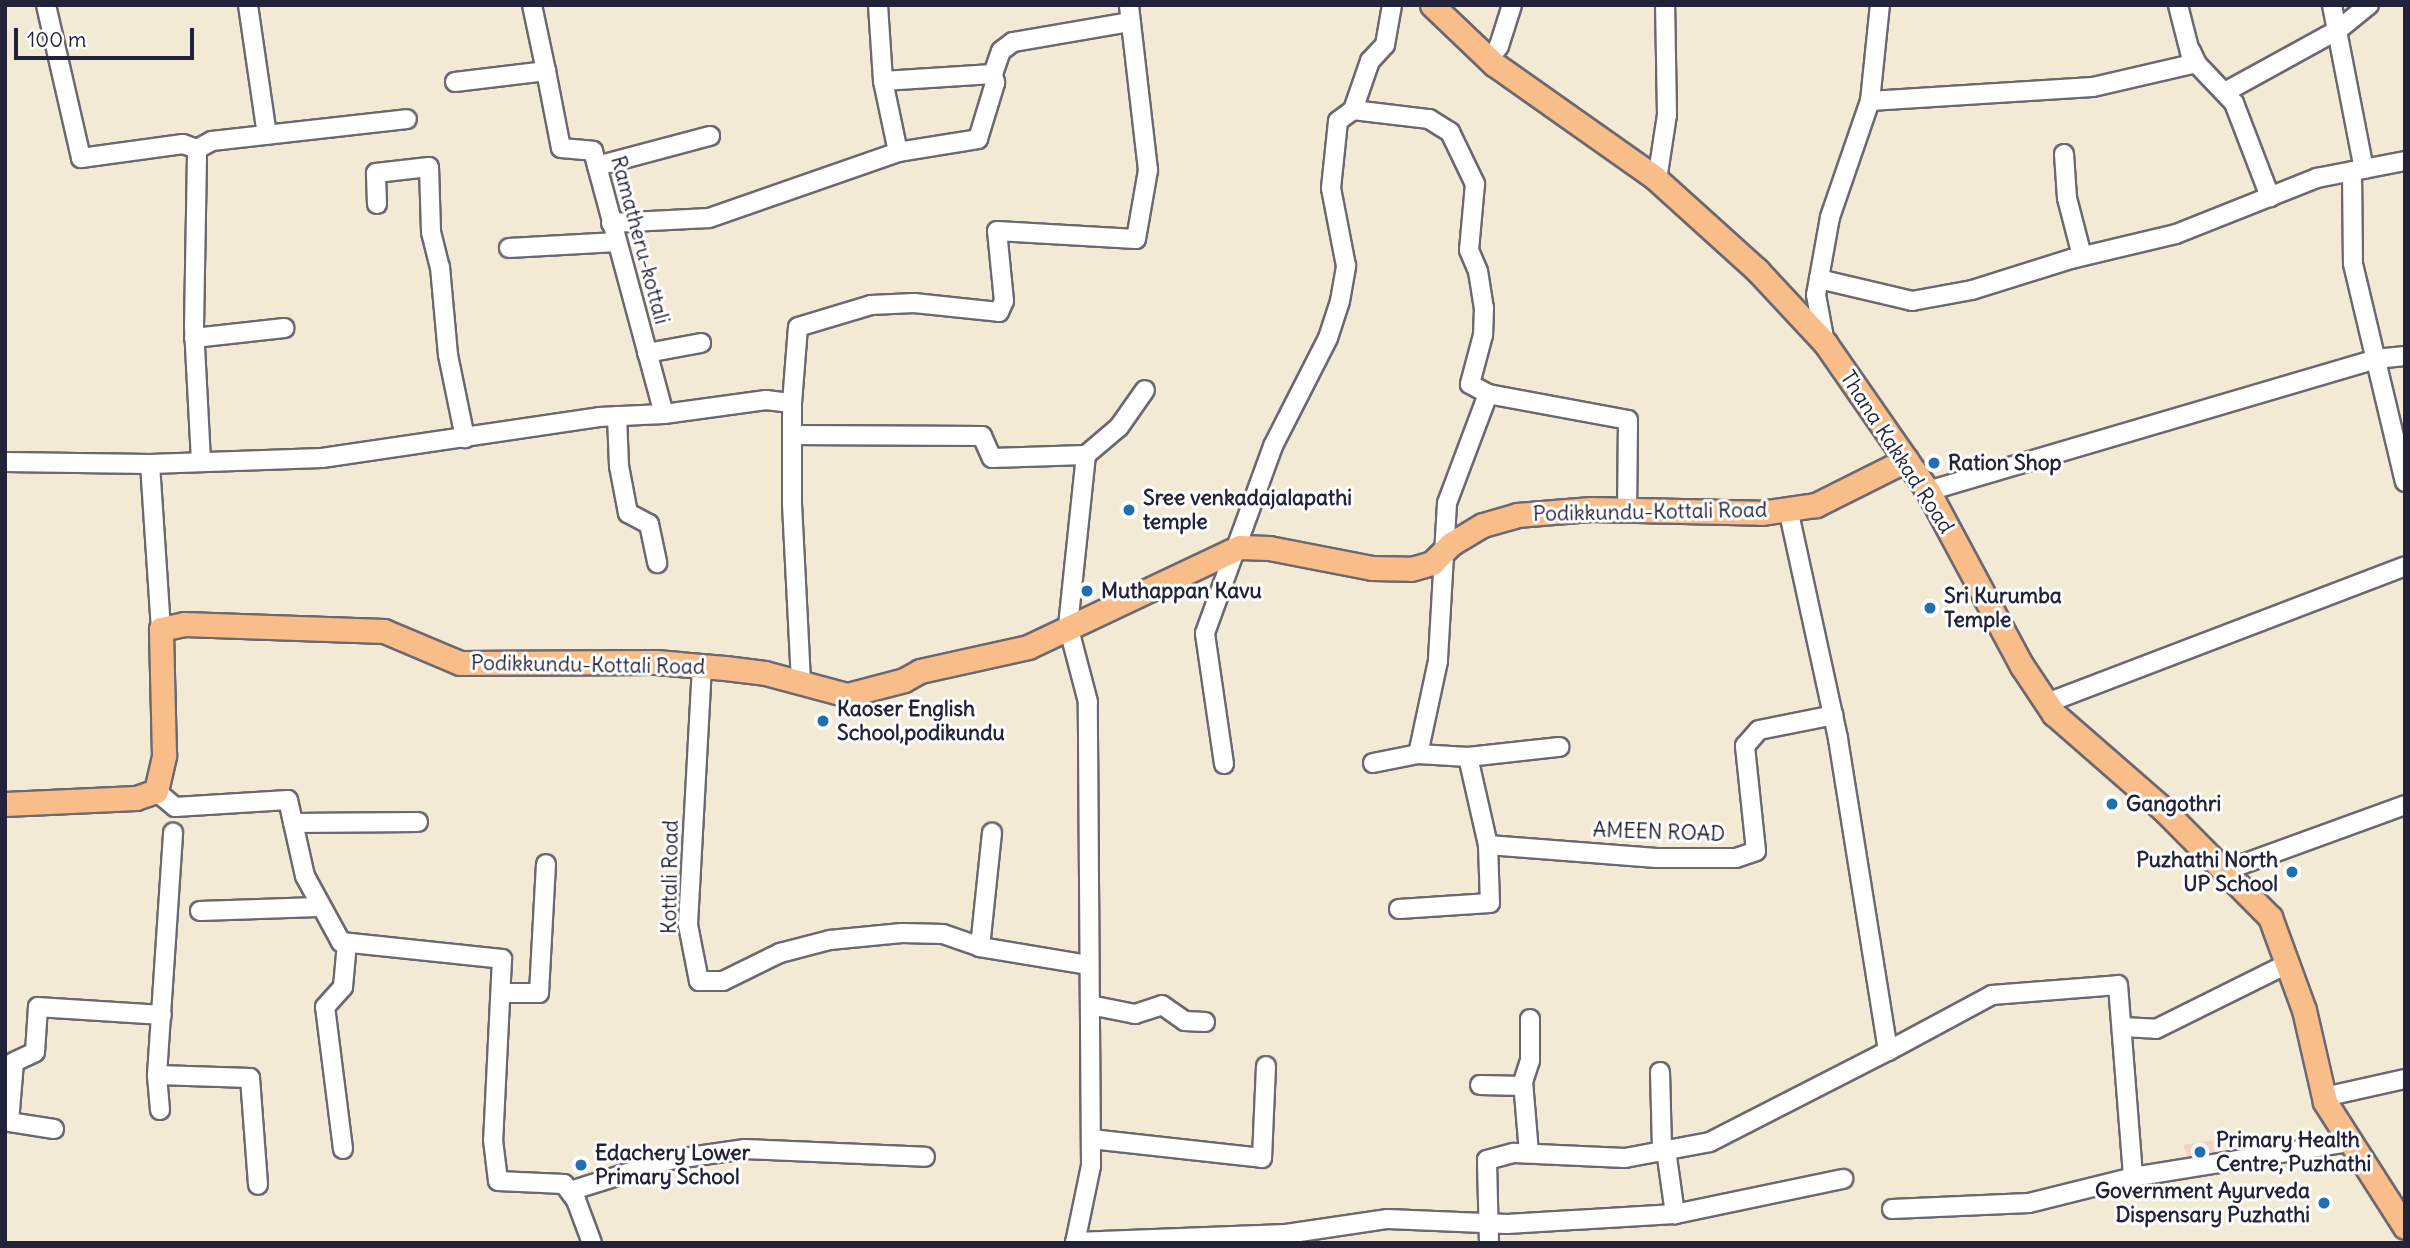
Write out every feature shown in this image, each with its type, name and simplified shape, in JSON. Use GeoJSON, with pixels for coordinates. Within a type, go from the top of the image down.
{"type":"FeatureCollection","features":[{"type":"Feature","properties":{"kind":"main road","name":"Thana Kakkad Road"},"geometry":{"type":"LineString","coordinates":[[1432,5],[1489,59],[1657,180],[1757,270],[1825,343],[1928,491],[2047,703],[2270,917],[2304,1010],[2324,1097],[2405,1227]]}},
{"type":"Feature","properties":{"kind":"main road","name":"Podikkundu-Kottali Road"},"geometry":{"type":"LineString","coordinates":[[161,629],[276,624],[384,631],[460,663],[702,666],[765,673],[847,695],[904,680],[920,671],[1028,647],[1240,547],[1385,569],[1432,563],[1445,550],[1483,525],[1517,515],[1627,510],[1761,513],[1842,495],[1906,460]]}},
{"type":"Feature","properties":{"kind":"main road"},"geometry":{"type":"LineString","coordinates":[[5,804],[135,798],[156,791],[164,755],[161,629]]}},
{"type":"Feature","properties":{"kind":"street"},"geometry":{"type":"LineString","coordinates":[[46,5],[81,158],[183,144],[197,149],[212,141],[407,119]]}},
{"type":"Feature","properties":{"kind":"street"},"geometry":{"type":"LineString","coordinates":[[248,5],[267,135]]}},
{"type":"Feature","properties":{"kind":"street"},"geometry":{"type":"LineString","coordinates":[[455,82],[546,71],[532,5]]}},
{"type":"Feature","properties":{"kind":"street"},"geometry":{"type":"LineString","coordinates":[[878,5],[883,81],[898,152]]}},
{"type":"Feature","properties":{"kind":"street"},"geometry":{"type":"LineString","coordinates":[[1224,764],[1205,633],[1240,547],[1245,521],[1273,446],[1328,338],[1340,301],[1346,265],[1331,188],[1338,121],[1353,110],[1370,61],[1385,45],[1392,5]]}},
{"type":"Feature","properties":{"kind":"street"},"geometry":{"type":"LineString","coordinates":[[1489,59],[1499,46],[1511,5]]}},
{"type":"Feature","properties":{"kind":"street"},"geometry":{"type":"LineString","coordinates":[[1657,180],[1667,115],[1665,5]]}},
{"type":"Feature","properties":{"kind":"street"},"geometry":{"type":"LineString","coordinates":[[1825,343],[1816,295],[1830,216],[1870,101],[1880,5]]}},
{"type":"Feature","properties":{"kind":"street"},"geometry":{"type":"LineString","coordinates":[[1870,101],[2093,87],[2193,64],[2178,5]]}},
{"type":"Feature","properties":{"kind":"street"},"geometry":{"type":"LineString","coordinates":[[2332,5],[2358,170],[2353,264],[2405,482]]}},
{"type":"Feature","properties":{"kind":"street"},"geometry":{"type":"LineString","coordinates":[[2225,92],[2338,30],[2369,5]]}},
{"type":"Feature","properties":{"kind":"street"},"geometry":{"type":"LineString","coordinates":[[611,223],[709,218],[898,152],[978,139],[996,83],[993,74],[1001,51],[1013,42],[1130,14],[1148,170],[1136,239],[997,231],[1004,301],[999,312],[914,303],[871,305],[798,327],[792,435],[801,684]]}},
{"type":"Feature","properties":{"kind":"street"},"geometry":{"type":"LineString","coordinates":[[2186,40],[2197,64],[2234,103],[2270,197]]}},
{"type":"Feature","properties":{"kind":"street","name":"Ramatheru-kottali"},"geometry":{"type":"LineString","coordinates":[[546,71],[561,148],[593,151],[664,414]]}},
{"type":"Feature","properties":{"kind":"street"},"geometry":{"type":"LineString","coordinates":[[883,81],[993,74]]}},
{"type":"Feature","properties":{"kind":"street"},"geometry":{"type":"LineString","coordinates":[[1353,110],[1429,119],[1450,132],[1464,156],[1475,184],[1469,250],[1478,271],[1484,308],[1483,335],[1470,384],[1488,394],[1628,420],[1627,510]]}},
{"type":"Feature","properties":{"kind":"street"},"geometry":{"type":"LineString","coordinates":[[597,166],[709,136]]}},
{"type":"Feature","properties":{"kind":"street"},"geometry":{"type":"LineString","coordinates":[[197,149],[194,338],[201,461]]}},
{"type":"Feature","properties":{"kind":"street"},"geometry":{"type":"LineString","coordinates":[[2064,154],[2067,198],[2082,256]]}},
{"type":"Feature","properties":{"kind":"street"},"geometry":{"type":"LineString","coordinates":[[1819,279],[1912,301],[1972,290],[2082,256],[2176,234],[2318,178],[2405,161]]}},
{"type":"Feature","properties":{"kind":"street"},"geometry":{"type":"LineString","coordinates":[[377,204],[376,173],[429,167],[431,232],[440,267],[448,355],[465,438]]}},
{"type":"Feature","properties":{"kind":"street"},"geometry":{"type":"LineString","coordinates":[[509,248],[617,242]]}},
{"type":"Feature","properties":{"kind":"street"},"geometry":{"type":"LineString","coordinates":[[194,338],[284,328]]}},
{"type":"Feature","properties":{"kind":"street"},"geometry":{"type":"LineString","coordinates":[[647,353],[701,343]]}},
{"type":"Feature","properties":{"kind":"street"},"geometry":{"type":"LineString","coordinates":[[1928,491],[2376,359],[2405,356]]}},
{"type":"Feature","properties":{"kind":"street"},"geometry":{"type":"LineString","coordinates":[[792,435],[982,436],[992,458],[1086,455],[1119,427],[1145,390]]}},
{"type":"Feature","properties":{"kind":"street"},"geometry":{"type":"LineString","coordinates":[[1418,754],[1438,661],[1447,503],[1488,394]]}},
{"type":"Feature","properties":{"kind":"street"},"geometry":{"type":"LineString","coordinates":[[5,462],[150,464],[322,458],[617,416],[664,414],[766,400],[792,403]]}},
{"type":"Feature","properties":{"kind":"street"},"geometry":{"type":"LineString","coordinates":[[617,416],[619,466],[628,513],[649,524],[657,563]]}},
{"type":"Feature","properties":{"kind":"street"},"geometry":{"type":"LineString","coordinates":[[1086,455],[1068,626],[1088,702],[1091,1166],[1075,1242],[1286,1234],[1388,1219],[1489,1223],[1675,1214],[1843,1179]]}},
{"type":"Feature","properties":{"kind":"street"},"geometry":{"type":"LineString","coordinates":[[150,464],[161,629]]}},
{"type":"Feature","properties":{"kind":"street"},"geometry":{"type":"LineString","coordinates":[[1788,509],[1834,715],[1888,1051]]}},
{"type":"Feature","properties":{"kind":"street"},"geometry":{"type":"LineString","coordinates":[[2047,703],[2405,566]]}},
{"type":"Feature","properties":{"kind":"street","name":"Kottali Road"},"geometry":{"type":"LineString","coordinates":[[702,666],[688,926],[699,981],[723,981],[780,953],[830,940],[943,933],[980,947],[1088,965]]}},
{"type":"Feature","properties":{"kind":"street","name":"AMEEN ROAD"},"geometry":{"type":"LineString","coordinates":[[1488,845],[1656,858],[1736,858],[1756,851],[1745,746],[1759,730],[1834,715]]}},
{"type":"Feature","properties":{"kind":"street"},"geometry":{"type":"LineString","coordinates":[[1373,763],[1418,754],[1468,757],[1559,747]]}},
{"type":"Feature","properties":{"kind":"street"},"geometry":{"type":"LineString","coordinates":[[1399,909],[1490,903],[1488,845],[1468,757]]}},
{"type":"Feature","properties":{"kind":"street"},"geometry":{"type":"LineString","coordinates":[[156,791],[175,807],[288,800],[318,907],[341,942],[502,959],[493,1140],[498,1181],[564,1184],[570,1191],[592,1243]]}},
{"type":"Feature","properties":{"kind":"street"},"geometry":{"type":"LineString","coordinates":[[2224,871],[2405,804]]}},
{"type":"Feature","properties":{"kind":"street"},"geometry":{"type":"LineString","coordinates":[[293,823],[418,822]]}},
{"type":"Feature","properties":{"kind":"street"},"geometry":{"type":"LineString","coordinates":[[160,1110],[158,1075],[173,833]]}},
{"type":"Feature","properties":{"kind":"street"},"geometry":{"type":"LineString","coordinates":[[980,947],[992,833]]}},
{"type":"Feature","properties":{"kind":"street"},"geometry":{"type":"LineString","coordinates":[[502,993],[539,993],[546,864]]}},
{"type":"Feature","properties":{"kind":"street"},"geometry":{"type":"LineString","coordinates":[[200,911],[318,907]]}},
{"type":"Feature","properties":{"kind":"street"},"geometry":{"type":"LineString","coordinates":[[343,1149],[325,1007],[343,987],[347,943]]}},
{"type":"Feature","properties":{"kind":"street"},"geometry":{"type":"LineString","coordinates":[[2122,1027],[2156,1029],[2287,964]]}},
{"type":"Feature","properties":{"kind":"street"},"geometry":{"type":"LineString","coordinates":[[1489,1243],[1488,1160],[1529,1153],[1625,1158],[1710,1142],[1992,995],[2118,985],[2133,1177]]}},
{"type":"Feature","properties":{"kind":"street"},"geometry":{"type":"LineString","coordinates":[[1090,1005],[1135,1014],[1162,1005],[1185,1021],[1205,1022]]}},
{"type":"Feature","properties":{"kind":"street"},"geometry":{"type":"LineString","coordinates":[[54,1129],[9,1122],[14,1062],[35,1052],[38,1007],[162,1015]]}},
{"type":"Feature","properties":{"kind":"street"},"geometry":{"type":"LineString","coordinates":[[1529,1153],[1523,1086],[1530,1062],[1530,1019]]}},
{"type":"Feature","properties":{"kind":"street"},"geometry":{"type":"LineString","coordinates":[[1091,1139],[1262,1158],[1266,1066]]}},
{"type":"Feature","properties":{"kind":"street"},"geometry":{"type":"LineString","coordinates":[[1660,1072],[1664,1151],[1675,1214]]}},
{"type":"Feature","properties":{"kind":"street"},"geometry":{"type":"LineString","coordinates":[[158,1075],[250,1078],[258,1185]]}},
{"type":"Feature","properties":{"kind":"street"},"geometry":{"type":"LineString","coordinates":[[2324,1097],[2405,1079]]}},
{"type":"Feature","properties":{"kind":"street"},"geometry":{"type":"LineString","coordinates":[[1480,1085],[1523,1086]]}},
{"type":"Feature","properties":{"kind":"street"},"geometry":{"type":"LineString","coordinates":[[1892,1209],[2029,1203],[2133,1177],[2350,1142]]}},
{"type":"Feature","properties":{"kind":"street"},"geometry":{"type":"LineString","coordinates":[[570,1191],[669,1160],[745,1149],[926,1157]]}},
{"type":"Feature","properties":{"kind":"shaded area","name":"Primary Health Centre, Puzhathi"},"geometry":{"type":"Polygon","coordinates":[[[2213,1140],[2215,1159],[2191,1164],[2183,1145],[2213,1140]]]}},
{"type":"Feature","properties":{"kind":"place","name":"Ration Shop"},"geometry":{"type":"Point","coordinates":[1934,463]}},
{"type":"Feature","properties":{"kind":"place","name":"Sree venkadajalapathi temple"},"geometry":{"type":"Point","coordinates":[1129,510]}},
{"type":"Feature","properties":{"kind":"place","name":"Muthappan Kavu"},"geometry":{"type":"Point","coordinates":[1087,591]}},
{"type":"Feature","properties":{"kind":"place","name":"Sri Kurumba Temple"},"geometry":{"type":"Point","coordinates":[1930,608]}},
{"type":"Feature","properties":{"kind":"place","name":"Kaoser English School,podikundu"},"geometry":{"type":"Point","coordinates":[823,721]}},
{"type":"Feature","properties":{"kind":"place","name":"Gangothri"},"geometry":{"type":"Point","coordinates":[2112,804]}},
{"type":"Feature","properties":{"kind":"place","name":"Puzhathi North UP School"},"geometry":{"type":"Point","coordinates":[2292,872]}},
{"type":"Feature","properties":{"kind":"place","name":"Primary Health Centre, Puzhathi"},"geometry":{"type":"Point","coordinates":[2200,1152]}},
{"type":"Feature","properties":{"kind":"place","name":"Edachery Lower Primary School"},"geometry":{"type":"Point","coordinates":[581,1165]}},
{"type":"Feature","properties":{"kind":"place","name":"Government Ayurveda Dispensary Puzhathi"},"geometry":{"type":"Point","coordinates":[2324,1203]}}]}
